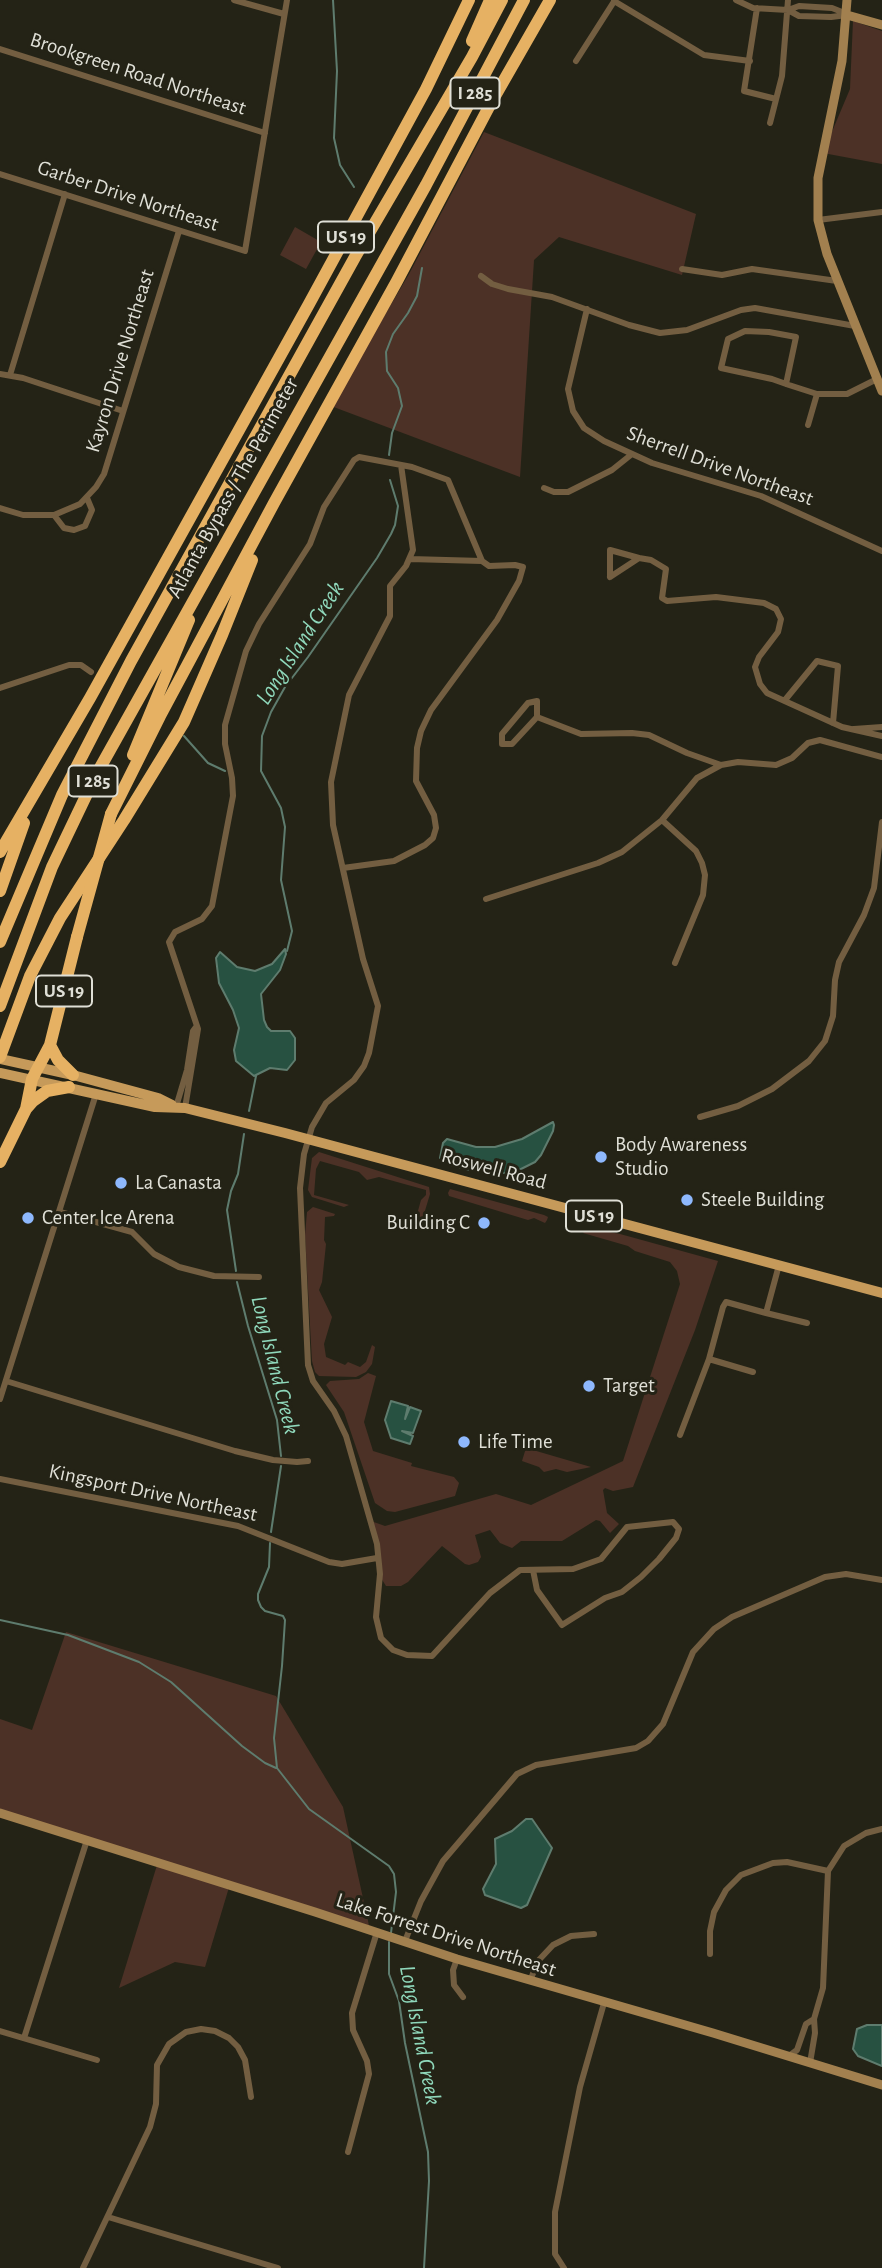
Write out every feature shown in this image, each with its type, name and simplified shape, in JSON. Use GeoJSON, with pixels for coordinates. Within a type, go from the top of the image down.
{"type":"FeatureCollection","features":[{"type":"Feature","properties":{"kind":"highway","name":"US 19"},"geometry":{"type":"LineString","coordinates":[[0,852],[34,796],[322,281],[426,89],[469,0]]}},
{"type":"Feature","properties":{"kind":"highway"},"geometry":{"type":"LineString","coordinates":[[439,114],[490,0]]}},
{"type":"Feature","properties":{"kind":"highway","name":"Atlanta Bypass / The Perimeter"},"geometry":{"type":"LineString","coordinates":[[0,942],[47,828],[90,738],[355,257],[502,0]]}},
{"type":"Feature","properties":{"kind":"highway","name":"Atlanta Bypass / The Perimeter"},"geometry":{"type":"LineString","coordinates":[[0,1006],[26,932],[71,826],[112,744],[426,185],[524,0]]}},
{"type":"Feature","properties":{"kind":"highway"},"geometry":{"type":"LineString","coordinates":[[111,814],[160,716],[508,71],[552,0]]}},
{"type":"Feature","properties":{"kind":"highway"},"geometry":{"type":"LineString","coordinates":[[2,1059],[30,976],[60,918],[184,722],[274,503]]}},
{"type":"Feature","properties":{"kind":"highway"},"geometry":{"type":"LineString","coordinates":[[111,814],[149,713],[210,567]]}},
{"type":"Feature","properties":{"kind":"highway"},"geometry":{"type":"LineString","coordinates":[[0,891],[34,796]]}},
{"type":"Feature","properties":{"kind":"highway","name":"US 19"},"geometry":{"type":"LineString","coordinates":[[50,1045],[111,814]]}},
{"type":"Feature","properties":{"kind":"highway"},"geometry":{"type":"LineString","coordinates":[[0,1162],[26,1109],[34,1073],[50,1045]]}},
{"type":"Feature","properties":{"kind":"highway"},"geometry":{"type":"LineString","coordinates":[[26,1109],[41,1094],[71,1081],[50,1045]]}},
{"type":"Feature","properties":{"kind":"main road","name":"Roswell Road"},"geometry":{"type":"LineString","coordinates":[[2,1059],[34,1073],[158,1098],[181,1107],[882,1293]]}},
{"type":"Feature","properties":{"kind":"main road","name":"Roswell Road"},"geometry":{"type":"LineString","coordinates":[[2,1073],[34,1073]]}},
{"type":"Feature","properties":{"kind":"main road","name":"Roswell Road"},"geometry":{"type":"LineString","coordinates":[[71,1081],[96,1093],[155,1107],[181,1107]]}},
{"type":"Feature","properties":{"kind":"street"},"geometry":{"type":"LineString","coordinates":[[234,0],[284,14]]}},
{"type":"Feature","properties":{"kind":"street"},"geometry":{"type":"LineString","coordinates":[[265,133],[287,0]]}},
{"type":"Feature","properties":{"kind":"street"},"geometry":{"type":"LineString","coordinates":[[736,0],[757,8],[832,8],[882,25]]}},
{"type":"Feature","properties":{"kind":"street"},"geometry":{"type":"LineString","coordinates":[[770,123],[782,76],[788,0]]}},
{"type":"Feature","properties":{"kind":"street"},"geometry":{"type":"LineString","coordinates":[[847,0],[838,84],[818,178],[818,220],[822,240],[837,281],[882,391]]}},
{"type":"Feature","properties":{"kind":"street"},"geometry":{"type":"LineString","coordinates":[[576,61],[614,1],[704,55],[750,61]]}},
{"type":"Feature","properties":{"kind":"street"},"geometry":{"type":"LineString","coordinates":[[757,8],[744,91],[776,99]]}},
{"type":"Feature","properties":{"kind":"street","name":"Brookgreen Road Northeast"},"geometry":{"type":"LineString","coordinates":[[0,49],[265,133]]}},
{"type":"Feature","properties":{"kind":"street","name":"Garber Drive Northeast"},"geometry":{"type":"LineString","coordinates":[[0,174],[245,251],[265,133]]}},
{"type":"Feature","properties":{"kind":"street"},"geometry":{"type":"LineString","coordinates":[[10,375],[65,194]]}},
{"type":"Feature","properties":{"kind":"street"},"geometry":{"type":"LineString","coordinates":[[818,220],[882,212]]}},
{"type":"Feature","properties":{"kind":"street","name":"Kayron Drive Northeast"},"geometry":{"type":"LineString","coordinates":[[0,508],[23,515],[54,515],[72,509],[87,498],[104,474],[178,230]]}},
{"type":"Feature","properties":{"kind":"street"},"geometry":{"type":"LineString","coordinates":[[682,269],[722,275],[752,269],[837,281]]}},
{"type":"Feature","properties":{"kind":"street"},"geometry":{"type":"LineString","coordinates":[[481,276],[492,284],[552,298],[660,333],[687,330],[755,307],[855,326]]}},
{"type":"Feature","properties":{"kind":"street","name":"Sherrell Drive Northeast"},"geometry":{"type":"LineString","coordinates":[[587,309],[568,389],[573,411],[584,428],[604,441],[652,463],[761,496],[882,551]]}},
{"type":"Feature","properties":{"kind":"street"},"geometry":{"type":"LineString","coordinates":[[786,384],[796,337],[745,331],[728,339],[721,368],[817,394],[847,394],[877,379]]}},
{"type":"Feature","properties":{"kind":"street"},"geometry":{"type":"LineString","coordinates":[[0,374],[123,411]]}},
{"type":"Feature","properties":{"kind":"street"},"geometry":{"type":"LineString","coordinates":[[808,425],[817,394]]}},
{"type":"Feature","properties":{"kind":"street"},"geometry":{"type":"LineString","coordinates":[[544,488],[554,492],[568,492],[612,470],[632,454]]}},
{"type":"Feature","properties":{"kind":"street"},"geometry":{"type":"LineString","coordinates":[[181,1107],[198,1029],[169,942],[175,932],[202,919],[212,906],[233,796],[225,744],[225,725],[246,651],[259,624],[310,544],[324,507],[354,460],[364,456],[448,480],[482,561],[489,566],[523,567],[498,620],[431,710],[421,731],[417,748],[416,781],[434,815],[436,828],[433,838],[394,861],[343,868]]}},
{"type":"Feature","properties":{"kind":"street"},"geometry":{"type":"LineString","coordinates":[[401,465],[413,541],[410,559],[390,586],[390,616],[349,695],[334,757],[331,782],[331,806],[343,868],[363,959],[377,997],[378,1013],[364,1066],[354,1080],[326,1103],[308,1139],[304,1154],[300,1188],[307,1365],[313,1381],[334,1411],[346,1436],[377,1544],[380,1573],[376,1618],[381,1638],[393,1650],[407,1655],[432,1656],[490,1593],[520,1570],[573,1569],[601,1559],[627,1527],[673,1522],[679,1529],[676,1538],[641,1577],[622,1592],[606,1598],[562,1625],[537,1590],[533,1570]]}},
{"type":"Feature","properties":{"kind":"street","name":"Kayron Drive Northeast"},"geometry":{"type":"LineString","coordinates":[[54,515],[64,528],[74,530],[85,526],[92,510],[87,498]]}},
{"type":"Feature","properties":{"kind":"street"},"geometry":{"type":"LineString","coordinates":[[639,558],[610,577],[610,550],[651,560],[666,569],[662,598],[667,601],[716,597],[764,603],[776,609],[781,619],[778,632],[759,657],[755,667],[760,684],[767,693],[832,723],[882,736]]}},
{"type":"Feature","properties":{"kind":"street"},"geometry":{"type":"LineString","coordinates":[[410,559],[482,561]]}},
{"type":"Feature","properties":{"kind":"street"},"geometry":{"type":"LineString","coordinates":[[785,700],[817,661],[838,666],[832,723]]}},
{"type":"Feature","properties":{"kind":"street"},"geometry":{"type":"LineString","coordinates":[[0,688],[69,665],[91,671]]}},
{"type":"Feature","properties":{"kind":"street"},"geometry":{"type":"LineString","coordinates":[[537,701],[537,717],[512,744],[502,744],[502,734],[528,703],[537,701]]}},
{"type":"Feature","properties":{"kind":"street"},"geometry":{"type":"LineString","coordinates":[[537,717],[581,734],[649,735],[721,765]]}},
{"type":"Feature","properties":{"kind":"street"},"geometry":{"type":"LineString","coordinates":[[852,729],[882,726]]}},
{"type":"Feature","properties":{"kind":"street"},"geometry":{"type":"LineString","coordinates":[[486,899],[606,860],[635,844],[662,820],[697,778],[721,765],[738,762],[776,765],[792,758],[808,743],[820,740],[882,757]]}},
{"type":"Feature","properties":{"kind":"street"},"geometry":{"type":"LineString","coordinates":[[662,820],[696,851],[705,875],[703,895],[675,963]]}},
{"type":"Feature","properties":{"kind":"street"},"geometry":{"type":"LineString","coordinates":[[700,1117],[738,1106],[772,1089],[809,1061],[825,1041],[833,1016],[839,962],[864,915],[874,888],[882,822]]}},
{"type":"Feature","properties":{"kind":"street"},"geometry":{"type":"LineString","coordinates":[[0,1399],[96,1093]]}},
{"type":"Feature","properties":{"kind":"street"},"geometry":{"type":"LineString","coordinates":[[60,1212],[132,1232],[154,1254],[179,1266],[214,1276],[259,1278]]}},
{"type":"Feature","properties":{"kind":"street"},"geometry":{"type":"LineString","coordinates":[[766,1313],[779,1265]]}},
{"type":"Feature","properties":{"kind":"street"},"geometry":{"type":"LineString","coordinates":[[680,1435],[709,1359],[726,1303],[807,1324]]}},
{"type":"Feature","properties":{"kind":"street"},"geometry":{"type":"LineString","coordinates":[[709,1359],[753,1372]]}},
{"type":"Feature","properties":{"kind":"street"},"geometry":{"type":"LineString","coordinates":[[6,1381],[235,1451],[273,1460],[309,1461]]}},
{"type":"Feature","properties":{"kind":"street","name":"Kingsport Drive Northeast"},"geometry":{"type":"LineString","coordinates":[[0,1479],[238,1526],[329,1562],[342,1564],[377,1558]]}},
{"type":"Feature","properties":{"kind":"street"},"geometry":{"type":"LineString","coordinates":[[402,1940],[443,1861],[517,1774],[536,1765],[636,1748],[648,1741],[663,1724],[693,1653],[714,1629],[732,1617],[825,1577],[846,1574],[882,1580]]}},
{"type":"Feature","properties":{"kind":"street","name":"Lake Forrest Drive Northeast"},"geometry":{"type":"LineString","coordinates":[[0,1813],[457,1959],[882,2085]]}},
{"type":"Feature","properties":{"kind":"street"},"geometry":{"type":"LineString","coordinates":[[810,2063],[815,2033],[814,2019],[823,1988],[828,1871],[844,1846],[855,1838],[882,1829]]}},
{"type":"Feature","properties":{"kind":"street"},"geometry":{"type":"LineString","coordinates":[[24,2038],[87,1840]]}},
{"type":"Feature","properties":{"kind":"street"},"geometry":{"type":"LineString","coordinates":[[710,1954],[710,1931],[714,1912],[726,1890],[741,1875],[773,1863],[787,1862],[828,1871]]}},
{"type":"Feature","properties":{"kind":"street"},"geometry":{"type":"LineString","coordinates":[[348,2152],[369,2074],[367,2061],[353,2030],[352,2013],[382,1933]]}},
{"type":"Feature","properties":{"kind":"street"},"geometry":{"type":"LineString","coordinates":[[530,1981],[538,1961],[552,1945],[571,1936],[594,1934]]}},
{"type":"Feature","properties":{"kind":"street"},"geometry":{"type":"LineString","coordinates":[[457,1959],[453,1969],[454,1985],[463,1997]]}},
{"type":"Feature","properties":{"kind":"street"},"geometry":{"type":"LineString","coordinates":[[564,2268],[555,2254],[555,2213],[580,2087],[604,2003]]}},
{"type":"Feature","properties":{"kind":"street"},"geometry":{"type":"LineString","coordinates":[[789,2056],[797,2050],[806,2024],[814,2019]]}},
{"type":"Feature","properties":{"kind":"street"},"geometry":{"type":"LineString","coordinates":[[83,2268],[150,2127],[156,2104],[158,2065],[164,2051],[174,2039],[186,2032],[201,2029],[215,2031],[229,2038],[245,2060],[251,2097]]}},
{"type":"Feature","properties":{"kind":"street"},"geometry":{"type":"LineString","coordinates":[[0,2031],[97,2060]]}},
{"type":"Feature","properties":{"kind":"street"},"geometry":{"type":"LineString","coordinates":[[804,2031],[815,2033]]}},
{"type":"Feature","properties":{"kind":"street"},"geometry":{"type":"LineString","coordinates":[[108,2217],[278,2268]]}},
{"type":"Feature","properties":{"kind":"shaded area"},"geometry":{"type":"Polygon","coordinates":[[[853,21],[882,31],[882,164],[823,153],[850,89],[853,21]]]}},
{"type":"Feature","properties":{"kind":"shaded area"},"geometry":{"type":"Polygon","coordinates":[[[484,132],[696,214],[682,275],[559,237],[534,260],[520,477],[331,406],[409,274],[484,132]]]}},
{"type":"Feature","properties":{"kind":"shaded area"},"geometry":{"type":"Polygon","coordinates":[[[295,227],[321,242],[306,269],[280,255],[295,227]]]}},
{"type":"Feature","properties":{"kind":"shaded area"},"geometry":{"type":"Polygon","coordinates":[[[285,949],[286,954],[280,970],[261,994],[267,1027],[271,1031],[290,1031],[295,1038],[295,1060],[287,1070],[270,1068],[254,1076],[236,1061],[234,1050],[239,1028],[219,983],[216,958],[220,952],[237,967],[255,971],[272,964],[285,949]]]}},
{"type":"Feature","properties":{"kind":"shaded area"},"geometry":{"type":"Polygon","coordinates":[[[553,1122],[553,1131],[541,1155],[535,1162],[517,1171],[504,1173],[470,1170],[451,1165],[440,1158],[443,1143],[447,1139],[476,1147],[495,1147],[522,1139],[553,1122]]]}},
{"type":"Feature","properties":{"kind":"shaded area"},"geometry":{"type":"Polygon","coordinates":[[[319,1152],[429,1187],[430,1194],[421,1224],[413,1229],[408,1227],[410,1220],[416,1218],[426,1190],[379,1177],[367,1180],[359,1172],[320,1161],[316,1169],[314,1195],[349,1205],[344,1207],[312,1197],[308,1190],[312,1158],[319,1152]]]}},
{"type":"Feature","properties":{"kind":"shaded area"},"geometry":{"type":"Polygon","coordinates":[[[450,1189],[548,1217],[545,1223],[534,1218],[528,1220],[449,1196],[450,1189]]]}},
{"type":"Feature","properties":{"kind":"shaded area"},"geometry":{"type":"Polygon","coordinates":[[[313,1207],[335,1214],[325,1217],[326,1244],[319,1290],[332,1317],[324,1344],[326,1357],[345,1365],[348,1362],[360,1367],[366,1362],[372,1345],[375,1347],[372,1364],[366,1372],[356,1377],[319,1376],[312,1361],[305,1235],[307,1212],[313,1207]]]}},
{"type":"Feature","properties":{"kind":"shaded area"},"geometry":{"type":"Polygon","coordinates":[[[587,1228],[620,1234],[718,1261],[695,1330],[633,1487],[603,1490],[607,1513],[619,1524],[610,1533],[596,1520],[562,1541],[521,1541],[512,1548],[500,1543],[490,1530],[475,1535],[481,1557],[478,1562],[465,1564],[442,1546],[408,1582],[401,1586],[386,1586],[381,1578],[371,1521],[385,1526],[496,1494],[531,1505],[623,1461],[680,1284],[677,1271],[670,1262],[583,1233],[587,1228]]]}},
{"type":"Feature","properties":{"kind":"shaded area"},"geometry":{"type":"Polygon","coordinates":[[[368,1373],[376,1376],[364,1422],[373,1451],[412,1463],[411,1466],[454,1477],[459,1483],[455,1496],[395,1512],[387,1511],[375,1503],[344,1412],[326,1385],[330,1381],[359,1379],[368,1373]]]}},
{"type":"Feature","properties":{"kind":"shaded area"},"geometry":{"type":"Polygon","coordinates":[[[391,1401],[408,1406],[405,1419],[410,1407],[421,1411],[413,1433],[402,1431],[413,1436],[410,1444],[391,1438],[385,1420],[391,1401]]]}},
{"type":"Feature","properties":{"kind":"shaded area"},"geometry":{"type":"Polygon","coordinates":[[[526,1448],[591,1467],[567,1472],[556,1469],[544,1472],[539,1467],[522,1461],[526,1448]]]}},
{"type":"Feature","properties":{"kind":"shaded area"},"geometry":{"type":"Polygon","coordinates":[[[66,1632],[276,1696],[343,1807],[370,1930],[230,1884],[205,1967],[175,1962],[119,1988],[158,1862],[0,1810],[0,1719],[32,1730],[66,1632]]]}},
{"type":"Feature","properties":{"kind":"shaded area"},"geometry":{"type":"Polygon","coordinates":[[[526,1819],[532,1819],[552,1848],[527,1905],[521,1908],[485,1895],[483,1889],[496,1864],[495,1839],[512,1831],[526,1819]]]}},
{"type":"Feature","properties":{"kind":"shaded area"},"geometry":{"type":"Polygon","coordinates":[[[867,2025],[882,2025],[882,2066],[858,2056],[853,2049],[857,2029],[867,2025]]]}},
{"type":"Feature","properties":{"kind":"waterway","name":"Long Island Creek"},"geometry":{"type":"LineString","coordinates":[[333,0],[337,71],[334,138],[340,165],[354,187]]}},
{"type":"Feature","properties":{"kind":"waterway","name":"Long Island Creek"},"geometry":{"type":"LineString","coordinates":[[389,455],[392,433],[402,406],[398,388],[387,371],[386,352],[393,334],[417,296],[422,268]]}},
{"type":"Feature","properties":{"kind":"waterway","name":"Long Island Creek"},"geometry":{"type":"LineString","coordinates":[[287,951],[292,931],[281,880],[285,827],[281,808],[261,771],[262,736],[285,687],[377,558],[391,534],[398,506],[390,480]]}},
{"type":"Feature","properties":{"kind":"waterway"},"geometry":{"type":"LineString","coordinates":[[184,736],[208,763],[225,771]]}},
{"type":"Feature","properties":{"kind":"waterway","name":"Long Island Creek"},"geometry":{"type":"LineString","coordinates":[[249,1111],[256,1076]]}},
{"type":"Feature","properties":{"kind":"waterway","name":"Long Island Creek"},"geometry":{"type":"LineString","coordinates":[[236,1271],[227,1210],[238,1174],[244,1134]]}},
{"type":"Feature","properties":{"kind":"waterway","name":"Long Island Creek"},"geometry":{"type":"LineString","coordinates":[[237,1282],[277,1420],[281,1456]]}},
{"type":"Feature","properties":{"kind":"waterway","name":"Long Island Creek"},"geometry":{"type":"LineString","coordinates":[[271,1532],[281,1466]]}},
{"type":"Feature","properties":{"kind":"waterway","name":"Long Island Creek"},"geometry":{"type":"LineString","coordinates":[[270,1543],[269,1567],[258,1600],[265,1611],[283,1616],[285,1620],[274,1738],[277,1768],[309,1809],[389,1866],[394,1874],[396,1892],[391,1933]]}},
{"type":"Feature","properties":{"kind":"waterway"},"geometry":{"type":"LineString","coordinates":[[0,1620],[68,1635],[139,1662],[171,1682],[242,1746],[276,1768]]}},
{"type":"Feature","properties":{"kind":"waterway","name":"Long Island Creek"},"geometry":{"type":"LineString","coordinates":[[389,1942],[389,1974],[399,2001],[428,2152],[424,2268]]}},
{"type":"Feature","properties":{"kind":"place","name":"Body Awareness Studio"},"geometry":{"type":"Point","coordinates":[601,1157]}},
{"type":"Feature","properties":{"kind":"place","name":"La Canasta"},"geometry":{"type":"Point","coordinates":[121,1183]}},
{"type":"Feature","properties":{"kind":"place","name":"Steele Building"},"geometry":{"type":"Point","coordinates":[687,1200]}},
{"type":"Feature","properties":{"kind":"place","name":"Center Ice Arena"},"geometry":{"type":"Point","coordinates":[28,1218]}},
{"type":"Feature","properties":{"kind":"place","name":"Building C"},"geometry":{"type":"Point","coordinates":[484,1223]}},
{"type":"Feature","properties":{"kind":"place","name":"Target"},"geometry":{"type":"Point","coordinates":[589,1386]}},
{"type":"Feature","properties":{"kind":"place","name":"Life Time"},"geometry":{"type":"Point","coordinates":[464,1442]}}]}
